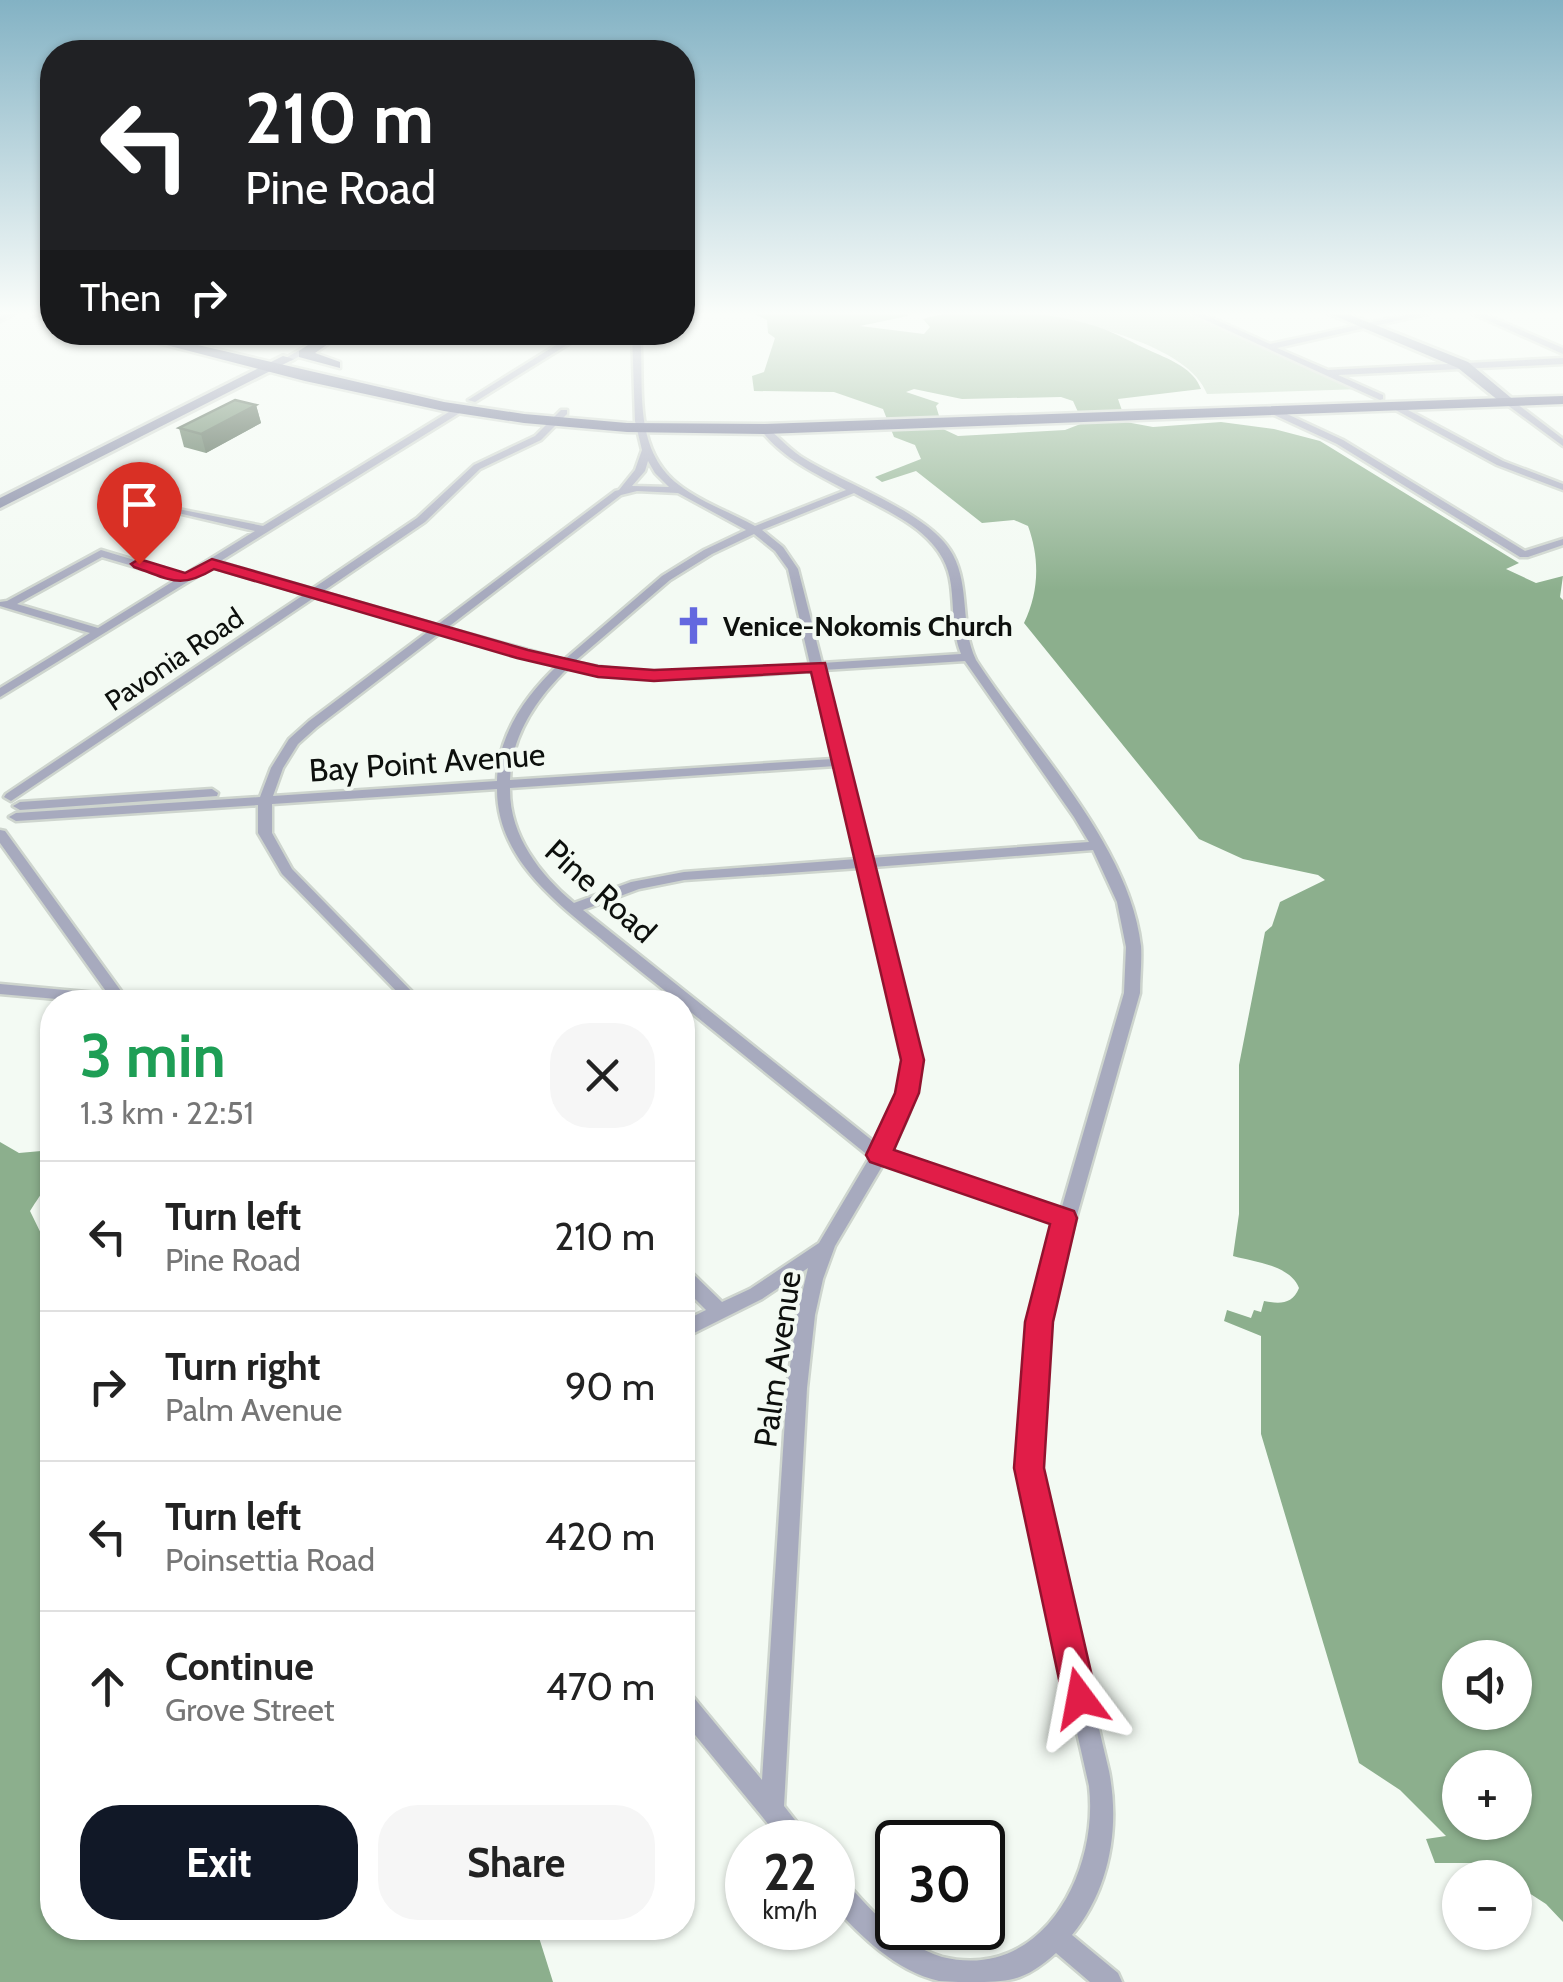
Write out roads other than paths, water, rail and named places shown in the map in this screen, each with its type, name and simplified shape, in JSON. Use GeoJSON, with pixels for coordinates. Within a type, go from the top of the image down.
{"type":"FeatureCollection","features":[{"type":"Feature","properties":{"kind":"main road"},"geometry":{"type":"LineString","coordinates":[[477,405],[560,417],[765,429],[777,423],[1210,405]]}},
{"type":"Feature","properties":{"kind":"main road"},"geometry":{"type":"LineString","coordinates":[[1271,410],[1279,405]]}},
{"type":"Feature","properties":{"kind":"main road"},"geometry":{"type":"LineString","coordinates":[[1130,410],[1401,405]]}},
{"type":"Feature","properties":{"kind":"main road"},"geometry":{"type":"LineString","coordinates":[[640,423],[885,420]]}},
{"type":"Feature","properties":{"kind":"street"},"geometry":{"type":"LineString","coordinates":[[0,504],[193,405]]}},
{"type":"Feature","properties":{"kind":"street"},"geometry":{"type":"LineString","coordinates":[[0,693],[464,405]]}},
{"type":"Feature","properties":{"kind":"street","name":"Palm Avenue"},"geometry":{"type":"LineString","coordinates":[[639,405],[646,450],[657,469],[678,490],[779,548],[793,569],[913,1069],[902,1108],[879,1155],[825,1248],[804,1333],[772,1810]]}},
{"type":"Feature","properties":{"kind":"street"},"geometry":{"type":"LineString","coordinates":[[1515,405],[1563,443]]}},
{"type":"Feature","properties":{"kind":"street"},"geometry":{"type":"LineString","coordinates":[[1395,406],[1500,464],[1563,488]]}},
{"type":"Feature","properties":{"kind":"street"},"geometry":{"type":"LineString","coordinates":[[1271,410],[1340,442],[1524,555],[1563,542]]}},
{"type":"Feature","properties":{"kind":"street","name":"Pavonia Road"},"geometry":{"type":"LineString","coordinates":[[0,831],[12,803],[431,513],[477,467],[538,438],[560,417]]}},
{"type":"Feature","properties":{"kind":"street"},"geometry":{"type":"LineString","coordinates":[[765,429],[783,450],[922,528],[949,554],[956,569],[967,657],[1097,846],[1131,925],[1135,976],[1064,1218],[1039,1322],[1029,1468],[1098,1773],[1103,1829],[1088,1885],[1056,1938],[1037,1956],[990,1976],[951,1978],[908,1962],[855,1912]]}},
{"type":"Feature","properties":{"kind":"street"},"geometry":{"type":"LineString","coordinates":[[403,990],[282,866],[264,828],[267,795],[282,758],[303,733],[618,494],[636,476],[646,450]]}},
{"type":"Feature","properties":{"kind":"street"},"geometry":{"type":"LineString","coordinates":[[618,494],[637,488],[678,490]]}},
{"type":"Feature","properties":{"kind":"street","name":"Pine Road"},"geometry":{"type":"LineString","coordinates":[[674,990],[572,908],[537,877],[521,856],[509,831],[502,780],[522,716],[564,665],[677,570],[856,488]]}},
{"type":"Feature","properties":{"kind":"street"},"geometry":{"type":"LineString","coordinates":[[182,511],[265,530]]}},
{"type":"Feature","properties":{"kind":"street"},"geometry":{"type":"LineString","coordinates":[[4,604],[102,552],[186,579]]}},
{"type":"Feature","properties":{"kind":"street"},"geometry":{"type":"LineString","coordinates":[[212,564],[564,665],[654,676],[967,657]]}},
{"type":"Feature","properties":{"kind":"street"},"geometry":{"type":"LineString","coordinates":[[4,604],[100,632]]}},
{"type":"Feature","properties":{"kind":"street","name":"Bay Point Avenue"},"geometry":{"type":"LineString","coordinates":[[12,803],[267,795],[841,757]]}},
{"type":"Feature","properties":{"kind":"street"},"geometry":{"type":"LineString","coordinates":[[0,831],[113,990]]}},
{"type":"Feature","properties":{"kind":"street"},"geometry":{"type":"LineString","coordinates":[[572,908],[668,878],[1097,846]]}},
{"type":"Feature","properties":{"kind":"street"},"geometry":{"type":"LineString","coordinates":[[0,989],[40,993]]}},
{"type":"Feature","properties":{"kind":"street","name":"Pine Road"},"geometry":{"type":"LineString","coordinates":[[695,1007],[879,1155],[1064,1218]]}},
{"type":"Feature","properties":{"kind":"street"},"geometry":{"type":"LineString","coordinates":[[695,1325],[780,1280],[825,1248]]}},
{"type":"Feature","properties":{"kind":"street"},"geometry":{"type":"LineString","coordinates":[[695,1287],[721,1313]]}},
{"type":"Feature","properties":{"kind":"street"},"geometry":{"type":"LineString","coordinates":[[695,1717],[780,1820]]}},
{"type":"Feature","properties":{"kind":"street"},"geometry":{"type":"LineString","coordinates":[[1056,1938],[1109,1982]]}},
{"type":"Feature","properties":{"kind":"place","name":"Venice-Nokomis Church"},"geometry":{"type":"Point","coordinates":[693,626]}}]}
